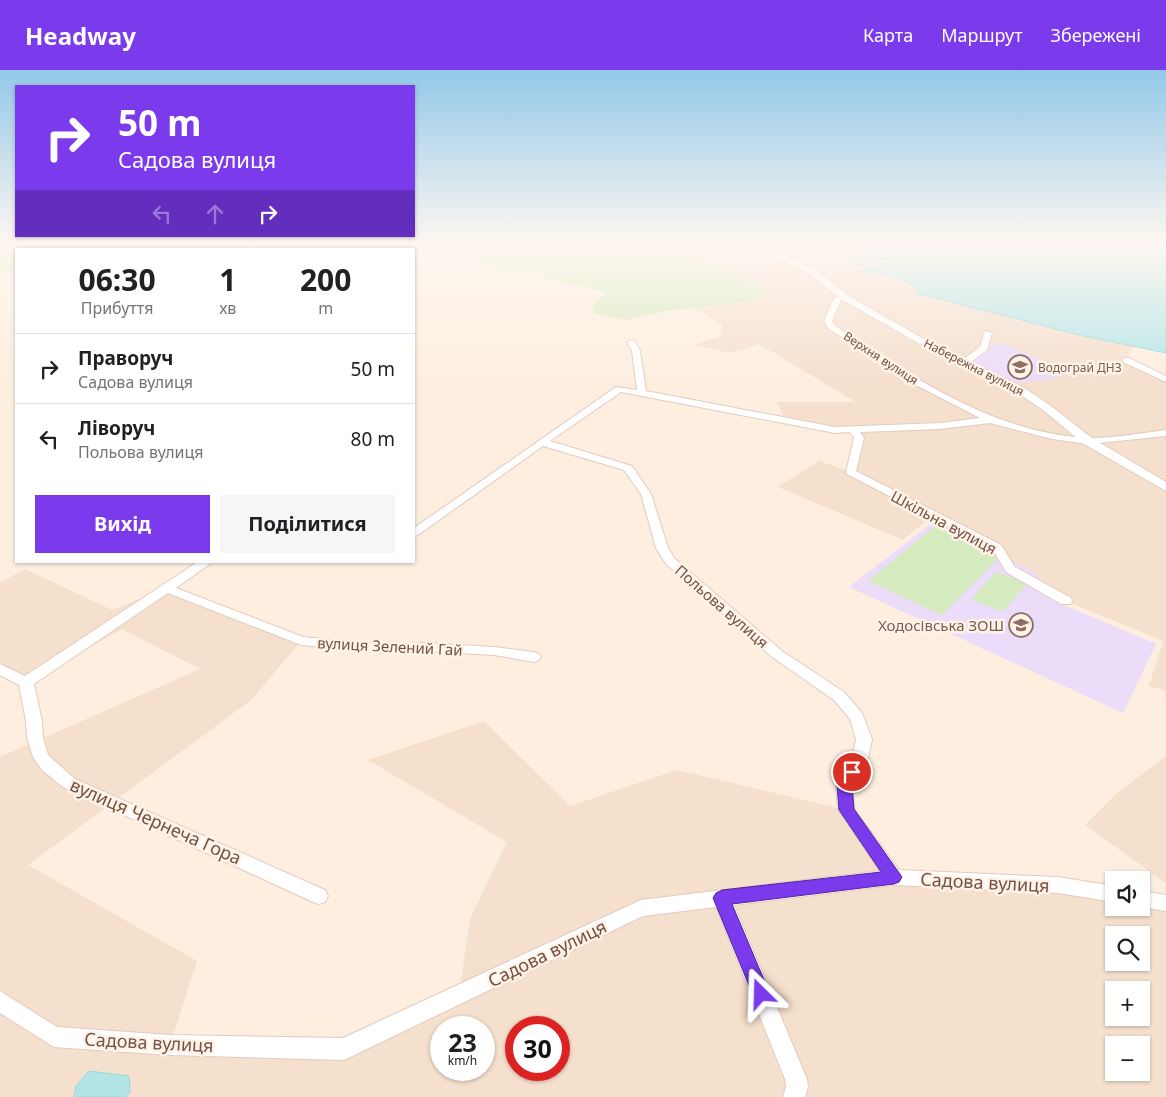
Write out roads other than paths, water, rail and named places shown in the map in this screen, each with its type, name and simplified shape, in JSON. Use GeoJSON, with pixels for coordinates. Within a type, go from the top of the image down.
{"type":"FeatureCollection","features":[{"type":"Feature","properties":{"kind":"street","name":"Набережна вулиця"},"geometry":{"type":"LineString","coordinates":[[837,291],[942,354],[1000,378],[1030,396],[1088,441],[1166,487]]}},
{"type":"Feature","properties":{"kind":"street","name":"Верхня вулиця"},"geometry":{"type":"LineString","coordinates":[[844,297],[838,298],[830,313],[828,321],[831,326],[907,377],[990,420]]}},
{"type":"Feature","properties":{"kind":"street"},"geometry":{"type":"LineString","coordinates":[[964,363],[984,348],[988,333]]}},
{"type":"Feature","properties":{"kind":"street"},"geometry":{"type":"LineString","coordinates":[[631,342],[636,351],[642,393]]}},
{"type":"Feature","properties":{"kind":"street"},"geometry":{"type":"LineString","coordinates":[[1126,360],[1166,379]]}},
{"type":"Feature","properties":{"kind":"street"},"geometry":{"type":"LineString","coordinates":[[415,532],[619,389],[835,430],[854,431],[940,426],[990,420],[1052,436],[1088,441],[1166,433]]}},
{"type":"Feature","properties":{"kind":"street","name":"Шкільна вулиця"},"geometry":{"type":"LineString","coordinates":[[854,431],[859,438],[851,472],[997,548],[1010,569],[1066,601]]}},
{"type":"Feature","properties":{"kind":"street","name":"Польова вулиця"},"geometry":{"type":"LineString","coordinates":[[542,442],[628,468],[646,494],[662,548],[670,561],[762,642],[839,696],[849,706],[862,728],[864,739],[860,758],[844,786],[846,810],[894,877]]}},
{"type":"Feature","properties":{"kind":"street"},"geometry":{"type":"LineString","coordinates":[[0,669],[26,682],[205,563]]}},
{"type":"Feature","properties":{"kind":"street","name":"вулиця Зелений Гай"},"geometry":{"type":"LineString","coordinates":[[166,588],[301,641],[386,648],[425,647],[494,651],[534,657]]}},
{"type":"Feature","properties":{"kind":"street","name":"вулиця Чернеча Гора"},"geometry":{"type":"LineString","coordinates":[[26,682],[34,721],[35,738],[41,757],[48,766],[70,783],[319,896]]}},
{"type":"Feature","properties":{"kind":"street","name":"Садова вулиця"},"geometry":{"type":"LineString","coordinates":[[0,1002],[54,1037],[170,1045],[344,1049],[641,908],[894,877],[1058,885],[1105,893]]}},
{"type":"Feature","properties":{"kind":"street"},"geometry":{"type":"LineString","coordinates":[[722,898],[796,1079],[797,1087],[794,1097]]}},
{"type":"Feature","properties":{"kind":"street"},"geometry":{"type":"LineString","coordinates":[[1150,900],[1166,903]]}},
{"type":"Feature","properties":{"kind":"water"},"geometry":{"type":"Polygon","coordinates":[[[917,291],[1166,291],[1166,353],[1079,335],[916,293],[917,291]]]}},
{"type":"Feature","properties":{"kind":"water"},"geometry":{"type":"Polygon","coordinates":[[[89,1071],[129,1076],[130,1092],[126,1097],[74,1097],[76,1086],[89,1071]]]}},
{"type":"Feature","properties":{"kind":"place","name":"Водограй ДНЗ"},"geometry":{"type":"Point","coordinates":[1020,367]}},
{"type":"Feature","properties":{"kind":"place","name":"Ходосівська ЗОШ"},"geometry":{"type":"Point","coordinates":[1021,625]}}]}
